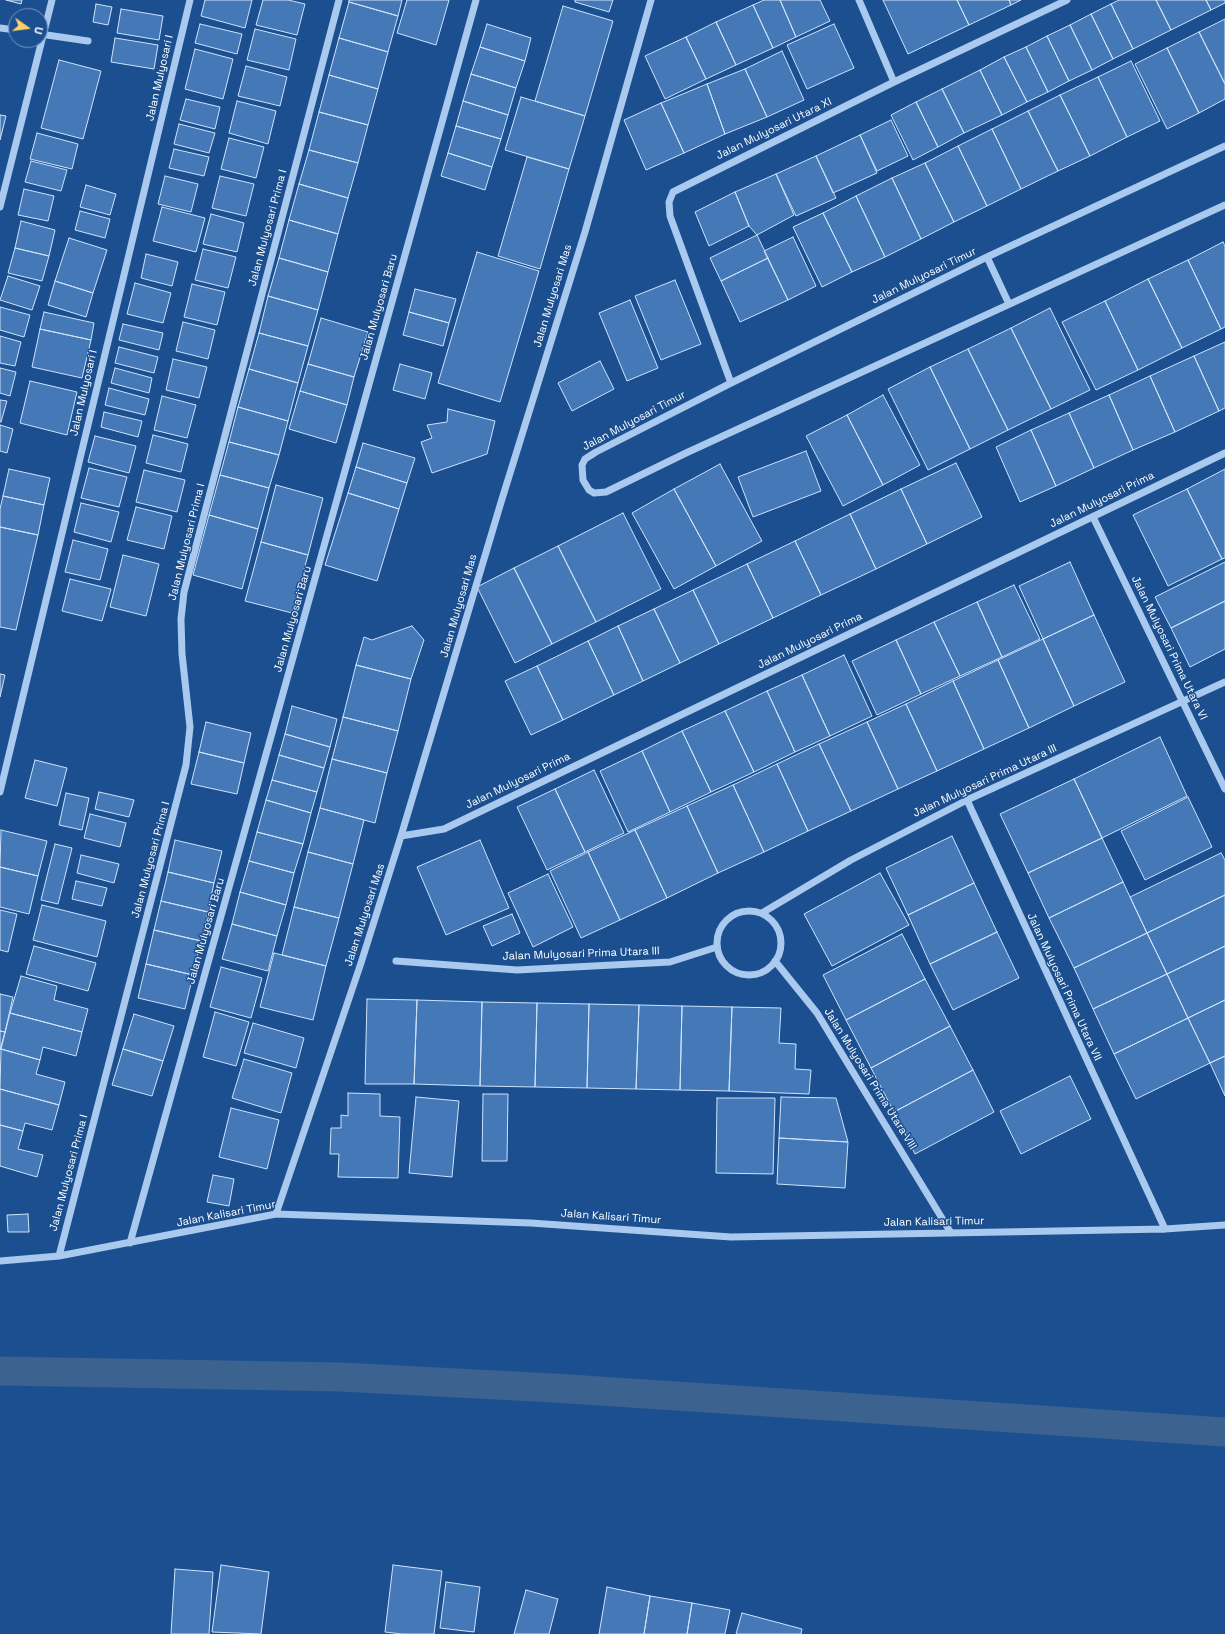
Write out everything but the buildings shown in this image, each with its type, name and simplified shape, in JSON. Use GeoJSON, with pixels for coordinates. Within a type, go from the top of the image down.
{"type":"FeatureCollection","features":[{"type":"Feature","properties":{"kind":"street"},"geometry":{"type":"LineString","coordinates":[[48,14],[52,0]]}},
{"type":"Feature","properties":{"kind":"street","name":"Jalan Mulyosari I"},"geometry":{"type":"LineString","coordinates":[[0,792],[190,0]]}},
{"type":"Feature","properties":{"kind":"street","name":"Jalan Mulyosari Prima I"},"geometry":{"type":"LineString","coordinates":[[59,1256],[186,765],[190,727],[182,654],[181,619],[184,592],[339,0]]}},
{"type":"Feature","properties":{"kind":"street","name":"Jalan Mulyosari Baru"},"geometry":{"type":"LineString","coordinates":[[130,1243],[476,0]]}},
{"type":"Feature","properties":{"kind":"street","name":"Jalan Mulyosari Mas"},"geometry":{"type":"LineString","coordinates":[[276,1214],[362,962],[402,836],[502,499],[585,232],[651,0]]}},
{"type":"Feature","properties":{"kind":"street"},"geometry":{"type":"LineString","coordinates":[[859,0],[894,82]]}},
{"type":"Feature","properties":{"kind":"street","name":"Jalan Mulyosari Utara XI"},"geometry":{"type":"LineString","coordinates":[[731,382],[670,216],[668,207],[670,198],[677,189],[894,82],[1067,0]]}},
{"type":"Feature","properties":{"kind":"street"},"geometry":{"type":"LineString","coordinates":[[48,35],[88,41]]}},
{"type":"Feature","properties":{"kind":"street"},"geometry":{"type":"LineString","coordinates":[[0,207],[39,48]]}},
{"type":"Feature","properties":{"kind":"street","name":"Jalan Mulyosari Timur"},"geometry":{"type":"LineString","coordinates":[[1225,146],[987,257],[731,382],[585,459],[581,471],[586,487],[594,493],[606,492],[686,453],[1225,205]]}},
{"type":"Feature","properties":{"kind":"street"},"geometry":{"type":"LineString","coordinates":[[987,257],[1009,304]]}},
{"type":"Feature","properties":{"kind":"street","name":"Jalan Mulyosari Prima"},"geometry":{"type":"LineString","coordinates":[[402,836],[444,829],[1225,453]]}},
{"type":"Feature","properties":{"kind":"street","name":"Jalan Mulyosari Prima Utara VI"},"geometry":{"type":"LineString","coordinates":[[1093,517],[1225,789]]}},
{"type":"Feature","properties":{"kind":"street","name":"Jalan Mulyosari Prima Utara III"},"geometry":{"type":"LineString","coordinates":[[762,913],[851,860],[967,800],[1225,682]]}},
{"type":"Feature","properties":{"kind":"street","name":"Jalan Mulyosari Prima Utara VII"},"geometry":{"type":"LineString","coordinates":[[967,800],[1165,1229]]}},
{"type":"Feature","properties":{"kind":"street"},"geometry":{"type":"LineString","coordinates":[[751,910],[762,913],[771,920],[778,929],[781,940],[780,951],[775,962],[760,973],[750,975],[740,974],[724,964],[719,956],[717,947],[717,935],[722,925],[730,916],[740,911],[751,910]]}},
{"type":"Feature","properties":{"kind":"street","name":"Jalan Mulyosari Prima Utara III"},"geometry":{"type":"LineString","coordinates":[[396,961],[517,970],[670,962],[717,947]]}},
{"type":"Feature","properties":{"kind":"street","name":"Jalan Mulyosari Prima Utara VIII"},"geometry":{"type":"LineString","coordinates":[[775,962],[817,1013],[951,1233]]}},
{"type":"Feature","properties":{"kind":"street","name":"Jalan Kalisari Timur"},"geometry":{"type":"LineString","coordinates":[[0,1261],[59,1256],[276,1214],[531,1222],[731,1236],[1165,1229],[1225,1225]]}},
{"type":"Feature","properties":{"kind":"waterway"},"geometry":{"type":"LineString","coordinates":[[0,1371],[341,1377],[554,1388],[1225,1432]]}}]}
